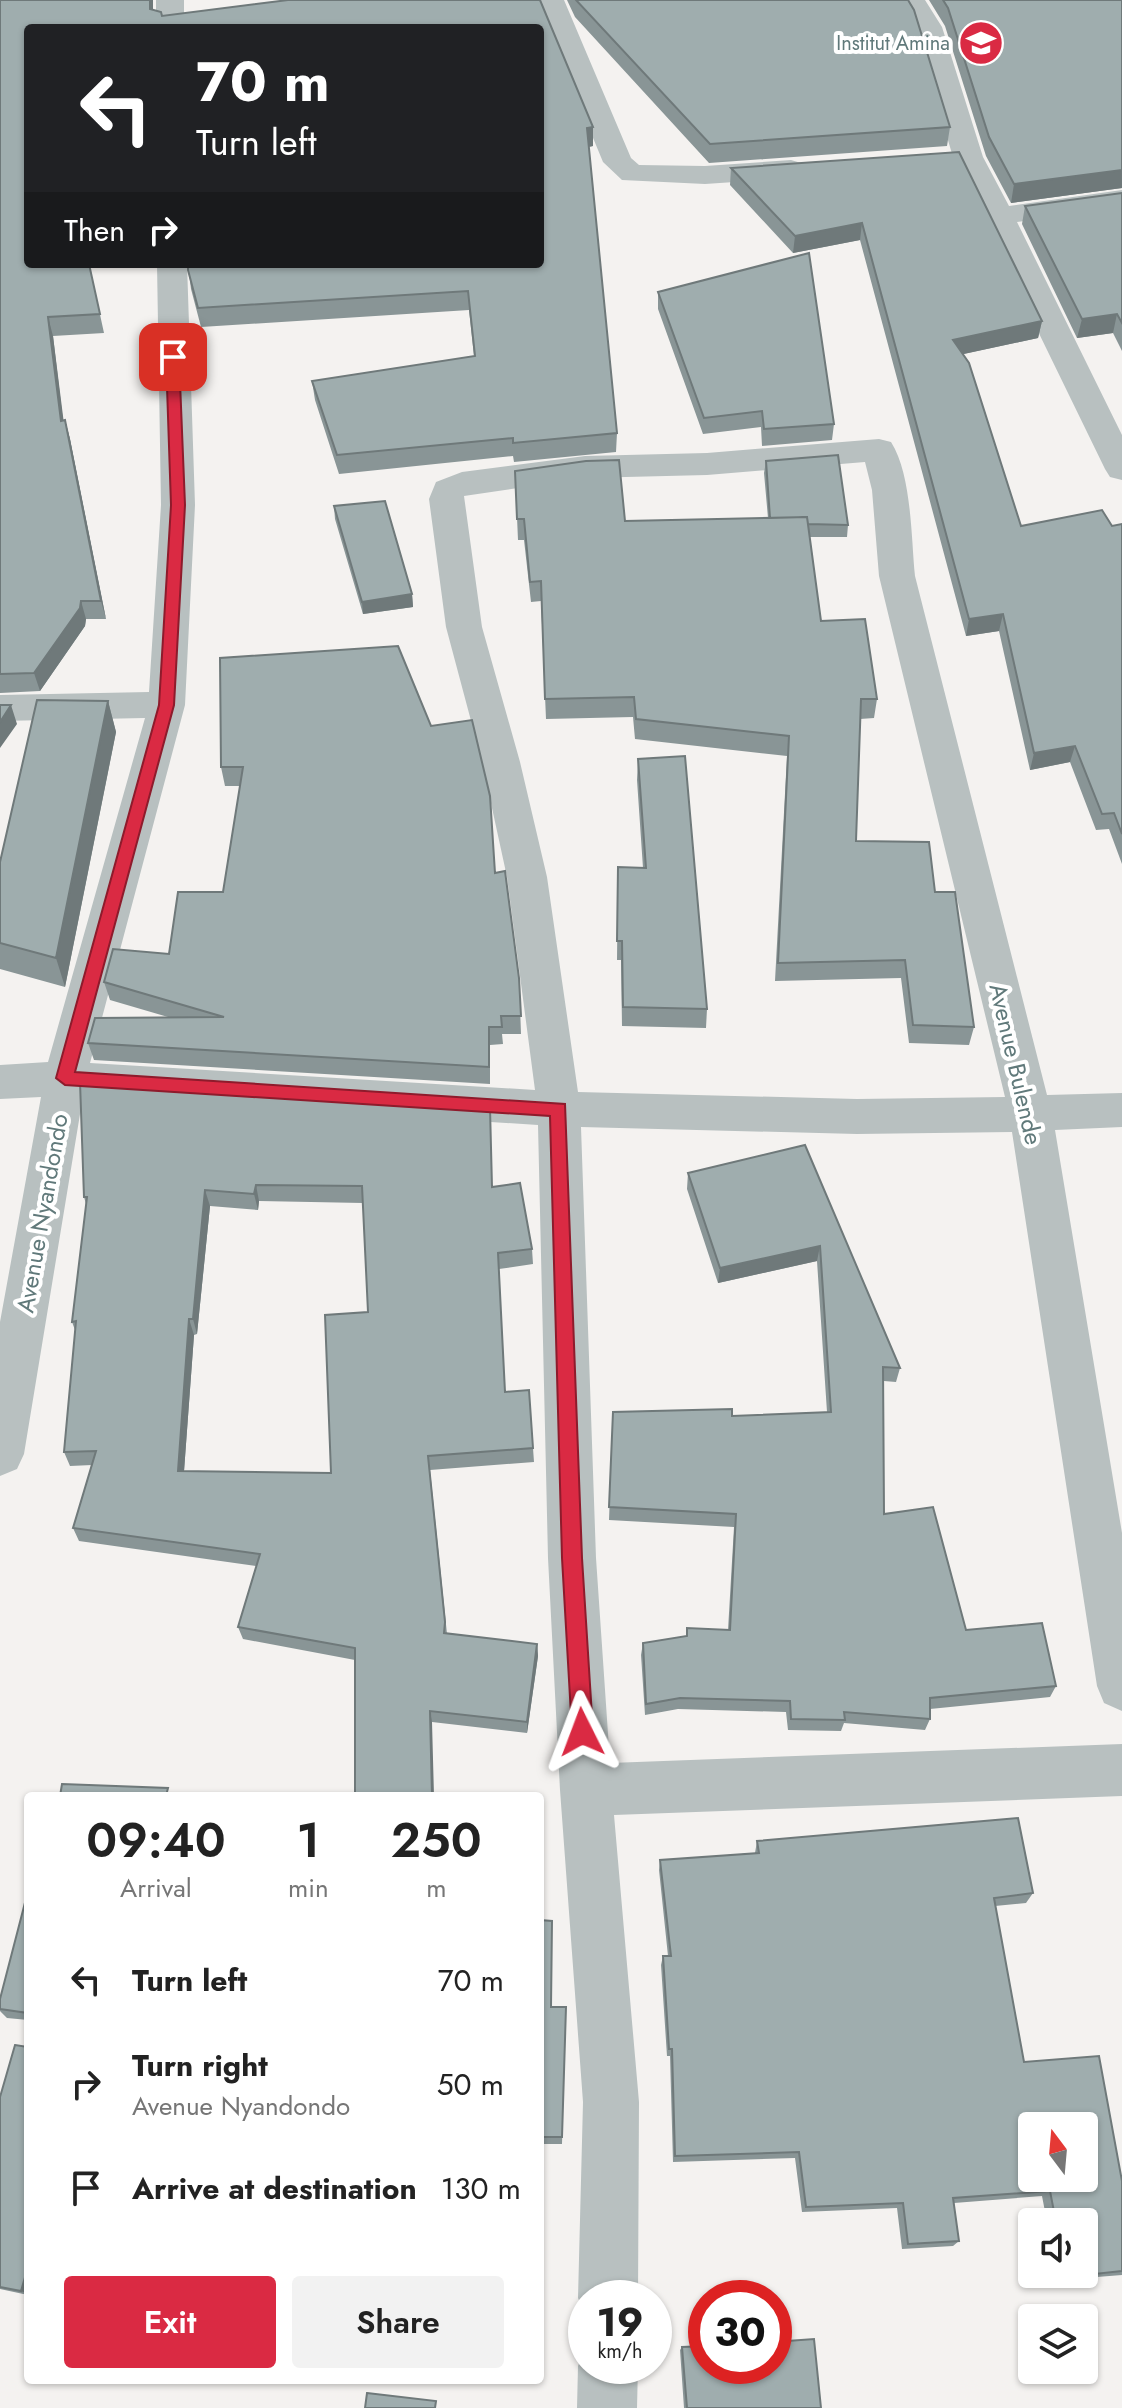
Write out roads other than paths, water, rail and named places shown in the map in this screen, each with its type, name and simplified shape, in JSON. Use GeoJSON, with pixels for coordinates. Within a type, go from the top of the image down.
{"type":"FeatureCollection","features":[{"type":"Feature","properties":{"kind":"street"},"geometry":{"type":"LineString","coordinates":[[170,0],[170,24]]}},
{"type":"Feature","properties":{"kind":"street"},"geometry":{"type":"LineString","coordinates":[[550,0],[618,162],[632,174],[679,176],[813,167]]}},
{"type":"Feature","properties":{"kind":"street"},"geometry":{"type":"LineString","coordinates":[[911,0],[928,27],[968,157],[1122,469]]}},
{"type":"Feature","properties":{"kind":"street"},"geometry":{"type":"LineString","coordinates":[[937,159],[968,157]]}},
{"type":"Feature","properties":{"kind":"street"},"geometry":{"type":"LineString","coordinates":[[999,216],[1122,199]]}},
{"type":"Feature","properties":{"kind":"street","name":"Avenue Nyandondo"},"geometry":{"type":"LineString","coordinates":[[0,1454],[65,1078],[167,705],[178,505],[172,268]]}},
{"type":"Feature","properties":{"kind":"street","name":"Avenue Bulende"},"geometry":{"type":"LineString","coordinates":[[559,1109],[527,877],[501,762],[464,627],[446,499],[448,490],[462,483],[585,467],[707,464],[879,450],[889,490],[897,576],[1031,1115],[1122,1686]]}},
{"type":"Feature","properties":{"kind":"street"},"geometry":{"type":"LineString","coordinates":[[0,708],[167,705]]}},
{"type":"Feature","properties":{"kind":"street"},"geometry":{"type":"LineString","coordinates":[[0,1082],[65,1078],[559,1109],[793,1116],[1031,1115],[1122,1110]]}},
{"type":"Feature","properties":{"kind":"street"},"geometry":{"type":"LineString","coordinates":[[559,1109],[572,1558],[586,1790],[611,2102],[608,2280]]}},
{"type":"Feature","properties":{"kind":"street"},"geometry":{"type":"LineString","coordinates":[[586,1790],[1122,1770]]}},
{"type":"Feature","properties":{"kind":"street"},"geometry":{"type":"LineString","coordinates":[[607,2408],[608,2384]]}},
{"type":"Feature","properties":{"kind":"place","name":"Institut Amina"},"geometry":{"type":"Point","coordinates":[981,43]}}]}
